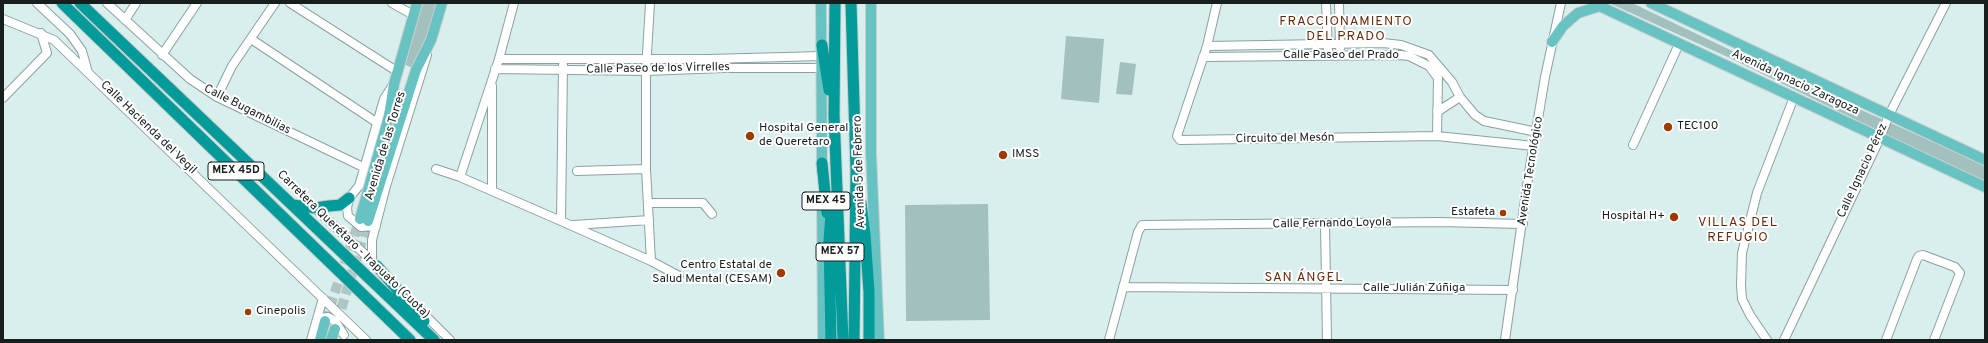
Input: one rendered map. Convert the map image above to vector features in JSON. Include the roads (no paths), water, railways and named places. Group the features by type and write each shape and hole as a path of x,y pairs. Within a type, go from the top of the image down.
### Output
{"highway":[{"name":"MEX 45D","path":"62,3 386,315 410,340"},
{"path":"828,3 828,33 834,115"},
{"name":"Avenida 5 de Febrero","path":"835,3 834,115 843,340"},
{"name":"Avenida 5 de Febrero","path":"851,3 856,171 854,340"},
{"name":"Carretera Querétaro - Irapuato (Cuota)","path":"83,5 434,340"},
{"name":"MEX 57","path":"822,50 834,115"},
{"name":"MEX 45","path":"822,163 829,240 831,340"},
{"name":"MEX 45","path":"829,240 836,164"},
{"name":"MEX 45","path":"856,171 865,235 869,292 869,340"},
{"path":"293,205 315,208 340,205 349,198"},
{"path":"374,263 440,340"},
{"path":"386,315 405,340"}],"main road":[{"name":"Avenida de las Torres","path":"368,222 394,84 417,3"},
{"name":"Avenida de las Torres","path":"368,222 416,70 431,40 442,3"},
{"path":"822,3 823,340"},
{"name":"Avenida 5 de Febrero","path":"871,3 871,153 879,340"},
{"name":"Avenida Ignacio Zaragoza","path":"1651,3 1985,160"},
{"path":"1552,42 1563,26 1578,14 1596,4"},
{"name":"Avenida Ignacio Zaragoza","path":"1596,4 1985,187"},
{"path":"320,340 321,320"},
{"path":"330,340 335,329"}],"street":[{"path":"37,3 70,34 82,51 87,70"},
{"name":"Calle Bugambilias","path":"107,3 162,55 190,79 217,97 363,167"},
{"path":"124,20 136,3"},
{"path":"162,55 197,3"},
{"path":"217,97 232,66 275,3"},
{"path":"290,3 398,72"},
{"path":"392,3 413,15"},
{"path":"460,177 499,59 514,3"},
{"path":"650,3 646,59 646,169 650,261"},
{"name":"Circuito del Mesón","path":"1217,3 1203,57 1176,136 1180,140 1437,136 1534,146"},
{"path":"1326,3 1329,56"},
{"path":"1339,3 1339,55"},
{"name":"Avenida Tecnológico","path":"1505,340 1534,146 1552,42 1561,3"},
{"name":"Calle Ignacio Pérez","path":"1784,340 1880,138 1889,115 1946,3"},
{"name":"Calle Hacienda del Vegil","path":"3,19 41,33 54,40 87,70 366,340"},
{"path":"4,95 47,53 41,33"},
{"path":"251,39 376,122"},
{"name":"Calle Paseo del Prado","path":"1206,46 1391,43 1411,48 1429,55 1452,82 1460,97 1474,115 1484,121 1537,132"},
{"path":"1633,145 1679,44"},
{"name":"Calle Paseo de los Virrelles","path":"499,59 646,59 822,50"},
{"name":"Calle Paseo del Prado","path":"1203,57 1400,55 1420,60 1429,66 1438,78 1437,136"},
{"path":"561,220 563,59"},
{"name":"Calle Paseo de los Virrelles","path":"495,70 563,69 646,71 724,68 822,68"},
{"path":"492,78 492,191"},
{"path":"368,222 361,227 348,216 347,208 349,198 358,188 376,122 384,99 394,84"},
{"path":"1437,112 1460,97"},
{"path":"1767,340 1750,315 1742,299 1742,254 1757,192 1794,98"},
{"path":"436,169 460,177 561,220 650,261 678,276"},
{"path":"577,171 646,169"},
{"path":"648,203 703,203 712,214"},
{"path":"315,208 374,263 450,340"},
{"path":"572,226 649,220"},
{"name":"Avenida de las Torres","path":"368,222 372,240 374,263"},
{"name":"Calle Fernando Loyola","path":"1123,287 1138,232 1142,225 1439,222 1523,224"},
{"path":"1325,224 1327,340"},
{"path":"1886,340 1917,259 1924,255 1955,266 1960,273 1934,340"},
{"path":"1109,340 1123,287"},
{"name":"Calle Julián Zúñiga","path":"1123,287 1513,290"},
{"path":"311,340 321,320 323,298"},
{"path":"321,320 328,317 335,321 343,337"},
{"path":"343,337 346,320"}],"tunnel":[{"path":"325,321 360,219"},
{"path":"337,323 368,221"}],"place":[{"name":"TEC100","path":"1668,127"},
{"name":"Hospital General de Queretaro","path":"750,136"},
{"name":"IMSS","path":"1003,155"},
{"name":"Estafeta","path":"1503,213"},
{"name":"Hospital H+","path":"1674,217"},
{"name":"Centro Estatal de Salud Mental (CESAM)","path":"781,273"},
{"name":"Cinepolis","path":"248,312"}],"district":[{"name":"FRACCIONAMIENTO DEL PRADO","path":"1346,30"},
{"name":"VILLAS DEL REFUGIO","path":"1738,230"},
{"name":"SAN ÁNGEL","path":"1304,278"}]}
